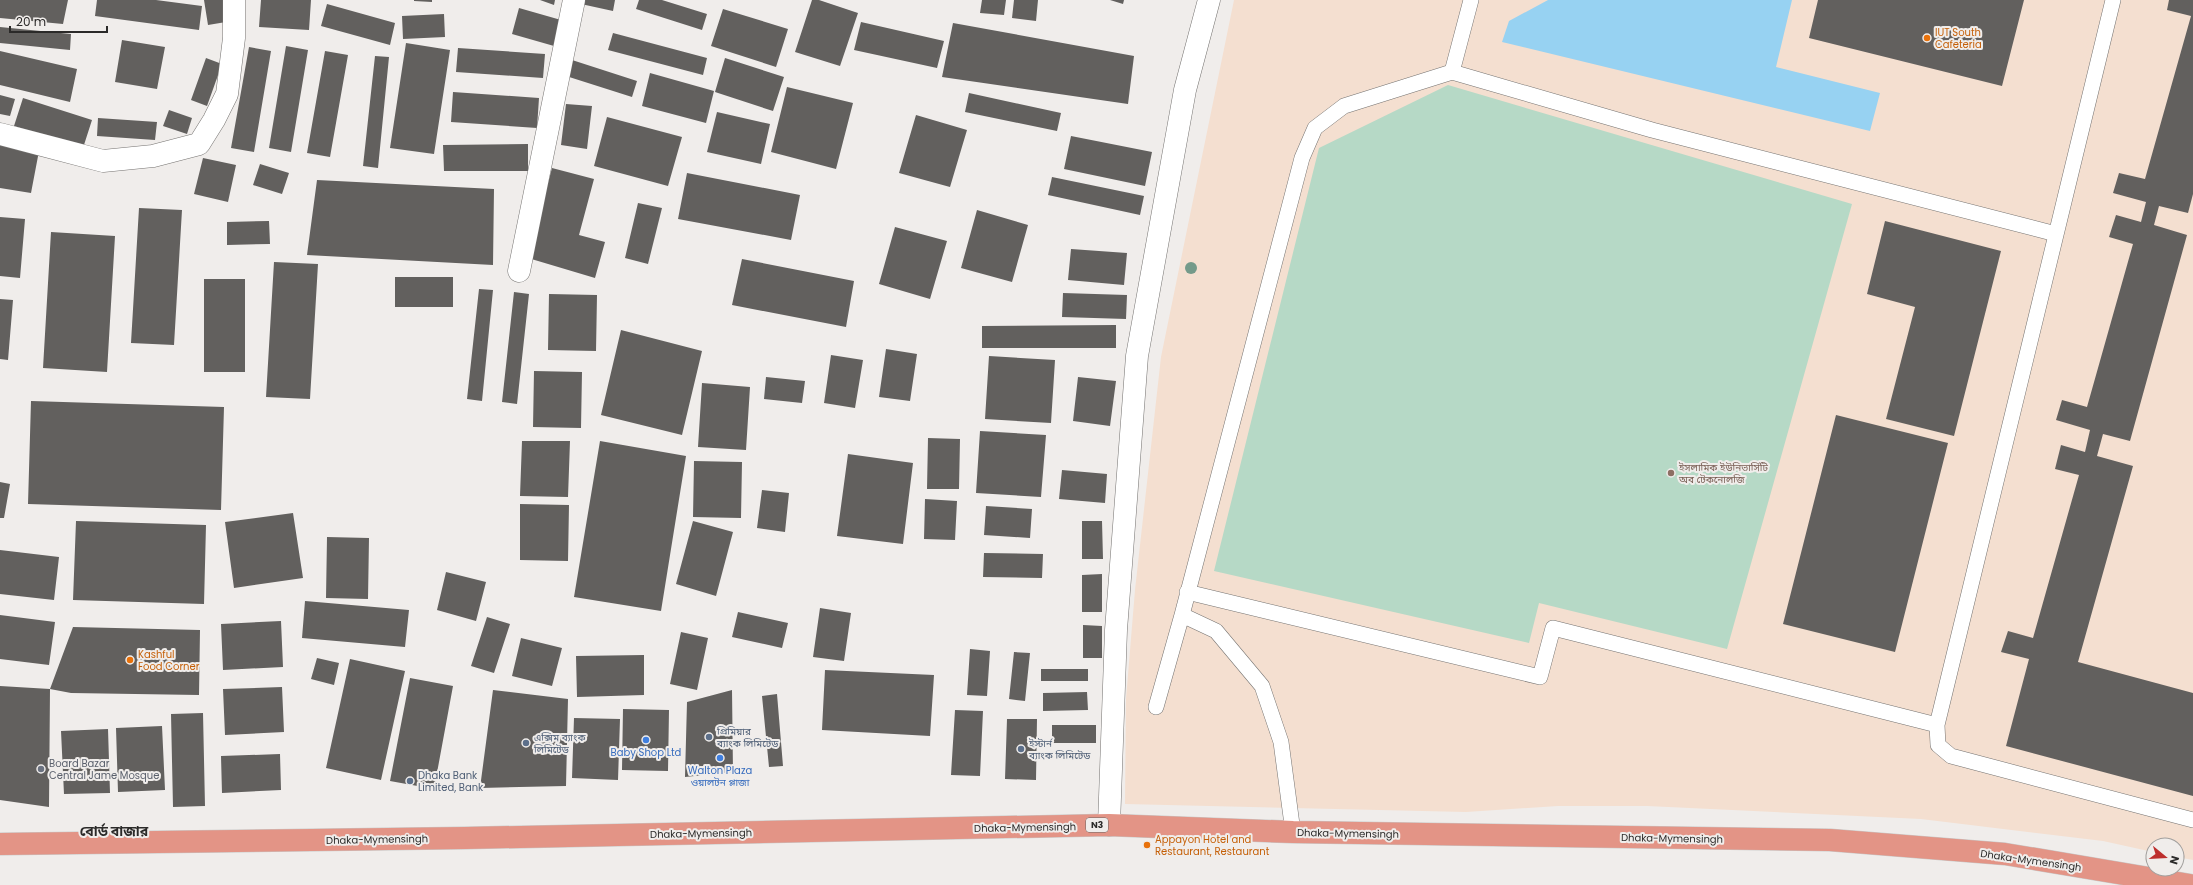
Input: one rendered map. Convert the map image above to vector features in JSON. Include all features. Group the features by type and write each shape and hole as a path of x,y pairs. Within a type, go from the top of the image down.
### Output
{"highway":[{"name":"Dhaka-Mymensingh","path":"0,844 465,838 1109,825 1293,832 1830,840 2005,854 2190,885"}],"street":[{"path":"0,134 103,161 153,156 199,144 214,120 227,94 234,38 234,0"},
{"path":"519,271 574,0"},
{"path":"1109,825 1116,630 1137,356 1185,90 1209,0"}],"lane":[{"path":"1452,72 1471,0"},
{"path":"2113,0 1937,725 1938,745 1951,756 2193,820"},
{"path":"1156,706 1182,615 1302,158 1315,128 1344,106 1452,72 1652,130 2056,234"},
{"path":"1187,592 1540,678 1553,628 1937,725"},
{"path":"1182,615 1216,631 1262,686 1281,742 1293,832"}],"shaded area":[{"name":"ইসলামিক ইউনিভার্সিটি অব টেকনোলজি","path":"1234,0 2193,0 2193,860 2185,858 2185,837 2145,837 2145,850 2103,841 1921,819 1647,806 1558,806 1466,812 1125,804 1126,699 1135,590 1161,357"}],"green space":[{"path":"1448,85 1852,204 1727,649 1539,603 1529,643 1214,571 1319,148"}],"water":[{"path":"1548,0 1792,0 1776,67 1880,93 1870,131 1502,42 1509,21"}],"building":[{"path":"0,0 68,0 63,24 0,18"},
{"path":"97,0 156,0 202,6 199,30 95,16"},
{"path":"204,0 229,0 232,21 208,25"},
{"path":"261,0 311,0 309,30 259,27"},
{"path":"432,0 432,2 414,1"},
{"path":"540,0 555,0 554,5"},
{"path":"581,0 615,0 613,11 581,4"},
{"path":"639,0 662,0 707,14 702,30 636,9"},
{"path":"812,0 819,0 858,13 840,66 795,52"},
{"path":"982,0 1006,0 1004,15 980,13"},
{"path":"1014,0 1038,0 1036,21 1012,18"},
{"path":"1110,0 1124,0 1123,4"},
{"path":"1818,0 2024,0 2002,86 1809,38"},
{"path":"2169,0 2193,0 2193,194 2188,213 2159,206 2154,225 2187,235 2130,441 2103,434 2097,456 2133,466 2078,662 2193,693 2193,796 2006,746 2029,659 2001,652 2008,631 2033,638 2079,475 2055,469 2061,445 2085,452 2090,430 2056,420 2062,400 2087,407 2133,244 2109,237 2116,215 2141,222 2146,202 2113,193 2119,173 2145,179 2191,16 2167,10"},
{"path":"327,4 395,23 390,45 321,26"},
{"path":"519,8 561,20 554,46 512,34"},
{"path":"723,9 788,29 776,67 711,46"},
{"path":"444,14 445,37 403,39 402,16"},
{"path":"861,22 944,41 937,68 854,50"},
{"path":"953,23 1134,56 1128,104 942,77"},
{"path":"0,27 71,34 70,50 0,43"},
{"path":"613,33 707,58 703,75 608,50"},
{"path":"122,40 165,47 157,89 115,82"},
{"path":"406,43 450,50 434,154 390,148"},
{"path":"286,46 308,50 291,152 269,148"},
{"path":"249,47 271,51 254,152 231,148"},
{"path":"458,48 545,54 543,78 456,72"},
{"path":"0,51 77,69 70,102 0,85"},
{"path":"325,51 348,55 330,157 307,153"},
{"path":"375,56 389,57 378,168 363,166"},
{"path":"206,58 222,64 207,106 191,100"},
{"path":"725,58 784,77 773,111 715,92"},
{"path":"572,60 637,81 632,97 566,76"},
{"path":"650,73 714,91 706,123 642,106"},
{"path":"787,87 853,103 836,169 771,152"},
{"path":"453,92 539,98 537,128 451,122"},
{"path":"969,93 1061,113 1057,131 965,112"},
{"path":"0,95 15,99 10,116 0,114"},
{"path":"23,98 92,120 83,148 14,126"},
{"path":"566,104 592,106 587,149 561,145"},
{"path":"169,110 192,118 187,134 163,126"},
{"path":"717,112 770,124 761,164 707,152"},
{"path":"916,115 967,130 950,187 899,173"},
{"path":"607,117 682,137 668,186 594,166"},
{"path":"98,118 157,122 155,140 97,136"},
{"path":"1071,136 1152,152 1145,186 1064,169"},
{"path":"0,144 39,151 31,193 0,188"},
{"path":"528,144 528,171 444,171 443,145"},
{"path":"203,158 236,165 228,202 194,194"},
{"path":"260,164 289,173 282,194 253,185"},
{"path":"552,168 594,179 579,235 605,242 595,278 528,258"},
{"path":"687,173 800,195 791,240 678,219"},
{"path":"1052,177 1144,196 1140,215 1048,195"},
{"path":"317,180 494,189 493,265 307,255"},
{"path":"638,203 662,208 648,264 625,258"},
{"path":"139,208 182,210 174,345 131,343"},
{"path":"977,210 1028,225 1012,282 961,268"},
{"path":"0,217 25,219 20,278 0,276"},
{"path":"269,221 270,244 227,245 227,222"},
{"path":"1885,221 2001,251 1954,436 1886,419 1915,307 1867,294"},
{"path":"895,227 947,241 930,299 879,284"},
{"path":"51,232 115,236 107,372 43,368"},
{"path":"1071,249 1127,253 1124,285 1068,280"},
{"path":"742,259 854,281 846,327 732,305"},
{"path":"274,262 318,264 310,399 266,397"},
{"path":"395,277 453,277 453,307 395,307"},
{"path":"204,279 245,279 245,372 204,372"},
{"path":"479,289 493,290 482,401 467,399"},
{"path":"514,292 529,294 517,404 502,402"},
{"path":"1063,293 1127,295 1126,319 1062,317"},
{"path":"549,294 597,295 596,351 548,350"},
{"path":"0,299 13,300 8,360 0,359"},
{"path":"1116,325 1116,348 982,348 982,326"},
{"path":"621,330 702,351 682,435 601,415"},
{"path":"886,349 917,354 910,401 879,397"},
{"path":"831,355 863,360 855,408 824,403"},
{"path":"989,356 1055,360 1051,423 985,419"},
{"path":"534,371 582,372 581,428 533,427"},
{"path":"766,377 805,381 802,403 764,399"},
{"path":"1078,377 1116,381 1110,426 1073,421"},
{"path":"702,383 750,387 746,450 698,447"},
{"path":"31,401 224,407 221,510 28,504"},
{"path":"1836,415 1948,443 1895,652 1783,624"},
{"path":"980,431 1046,435 1041,497 976,493"},
{"path":"928,438 960,439 959,489 927,489"},
{"path":"522,441 570,441 568,497 520,496"},
{"path":"600,441 686,456 661,611 574,597"},
{"path":"848,454 913,463 903,544 837,536"},
{"path":"694,461 742,462 741,518 693,517"},
{"path":"1062,470 1107,474 1105,503 1059,499"},
{"path":"0,482 10,484 4,518 0,518"},
{"path":"762,490 789,493 785,532 757,528"},
{"path":"925,499 957,501 955,540 924,539"},
{"path":"520,504 569,505 568,561 520,560"},
{"path":"986,506 1032,509 1030,538 984,535"},
{"path":"293,513 303,578 234,588 225,522"},
{"path":"76,521 206,525 204,604 73,600"},
{"path":"693,521 733,532 716,596 676,584"},
{"path":"1082,521 1102,521 1103,559 1082,559"},
{"path":"327,537 369,538 368,599 326,598"},
{"path":"0,550 59,557 54,600 0,594"},
{"path":"984,553 1043,554 1042,578 983,577"},
{"path":"446,572 486,582 476,621 437,610"},
{"path":"1102,574 1102,612 1082,612 1082,575"},
{"path":"305,601 409,610 405,647 302,638"},
{"path":"820,608 851,613 844,661 813,657"},
{"path":"738,612 788,623 782,648 732,637"},
{"path":"0,615 55,622 49,665 0,659"},
{"path":"487,617 510,624 494,673 471,666"},
{"path":"281,621 283,667 223,670 221,624"},
{"path":"1083,625 1102,626 1102,658 1083,658"},
{"name":"Kashful Food Corner","path":"73,627 200,630 199,695 71,693 50,689"},
{"path":"681,632 708,638 697,690 670,684"},
{"path":"521,638 562,648 552,686 512,676"},
{"path":"970,649 990,651 987,696 967,695"},
{"path":"1014,652 1030,653 1025,701 1009,699"},
{"path":"644,655 644,695 577,697 576,656"},
{"path":"317,658 339,663 334,685 311,679"},
{"path":"350,659 405,671 381,780 326,768"},
{"path":"1041,669 1088,669 1088,681 1041,681"},
{"path":"825,670 934,675 930,736 822,730"},
{"path":"410,678 453,686 434,789 390,781"},
{"path":"0,686 50,689 49,807 0,800"},
{"path":"282,687 284,732 225,735 223,689"},
{"name":"এক্সিম ব্যাংক লিমিটেড","path":"493,690 568,699 566,786 480,788"},
{"name":"প্রিমিয়ার ব্যাংক লিমিটেড","path":"732,690 733,772 685,777 687,702"},
{"path":"1087,692 1088,710 1043,711 1043,693"},
{"path":"777,694 783,766 769,767 762,696"},
{"name":"Baby Shop Ltd","path":"623,709 669,710 668,771 622,770"},
{"path":"955,710 983,711 980,776 951,775"},
{"path":"203,713 205,806 173,807 171,714"},
{"name":"Baby Shop Ltd","path":"574,718 620,719 618,780 572,778"},
{"name":"ইস্টার্ন ব্যাংক লিমিটেড","path":"1007,719 1037,719 1036,780 1005,779"},
{"path":"1052,725 1096,725 1096,743 1052,743"},
{"path":"162,726 165,790 118,792 116,728"},
{"path":"108,729 110,793 64,794 61,731"},
{"path":"280,754 281,790 222,793 221,756"}],"place":[{"name":"IUT South Cafeteria","path":"1927,38"},
{"name":"ইসলামিক ইউনিভার্সিটি অব টেকনোলজি","path":"1671,473"},
{"name":"Kashful Food Corner","path":"130,660"},
{"name":"প্রিমিয়ার ব্যাংক লিমিটেড","path":"709,737"},
{"name":"Baby Shop Ltd","path":"646,740"},
{"name":"এক্সিম ব্যাংক লিমিটেড","path":"526,743"},
{"name":"ইস্টার্ন ব্যাংক লিমিটেড","path":"1021,749"},
{"name":"Walton Plaza ওয়ালটন প্লাজা","path":"720,758"},
{"name":"Board Bazar Central Jame Mosque","path":"41,769"},
{"name":"Dhaka Bank Limited, Bank","path":"410,781"},
{"name":"Appayon Hotel and Restaurant, Restaurant","path":"1147,845"}],"district":[{"name":"বোর্ড বাজার","path":"114,831"}]}
